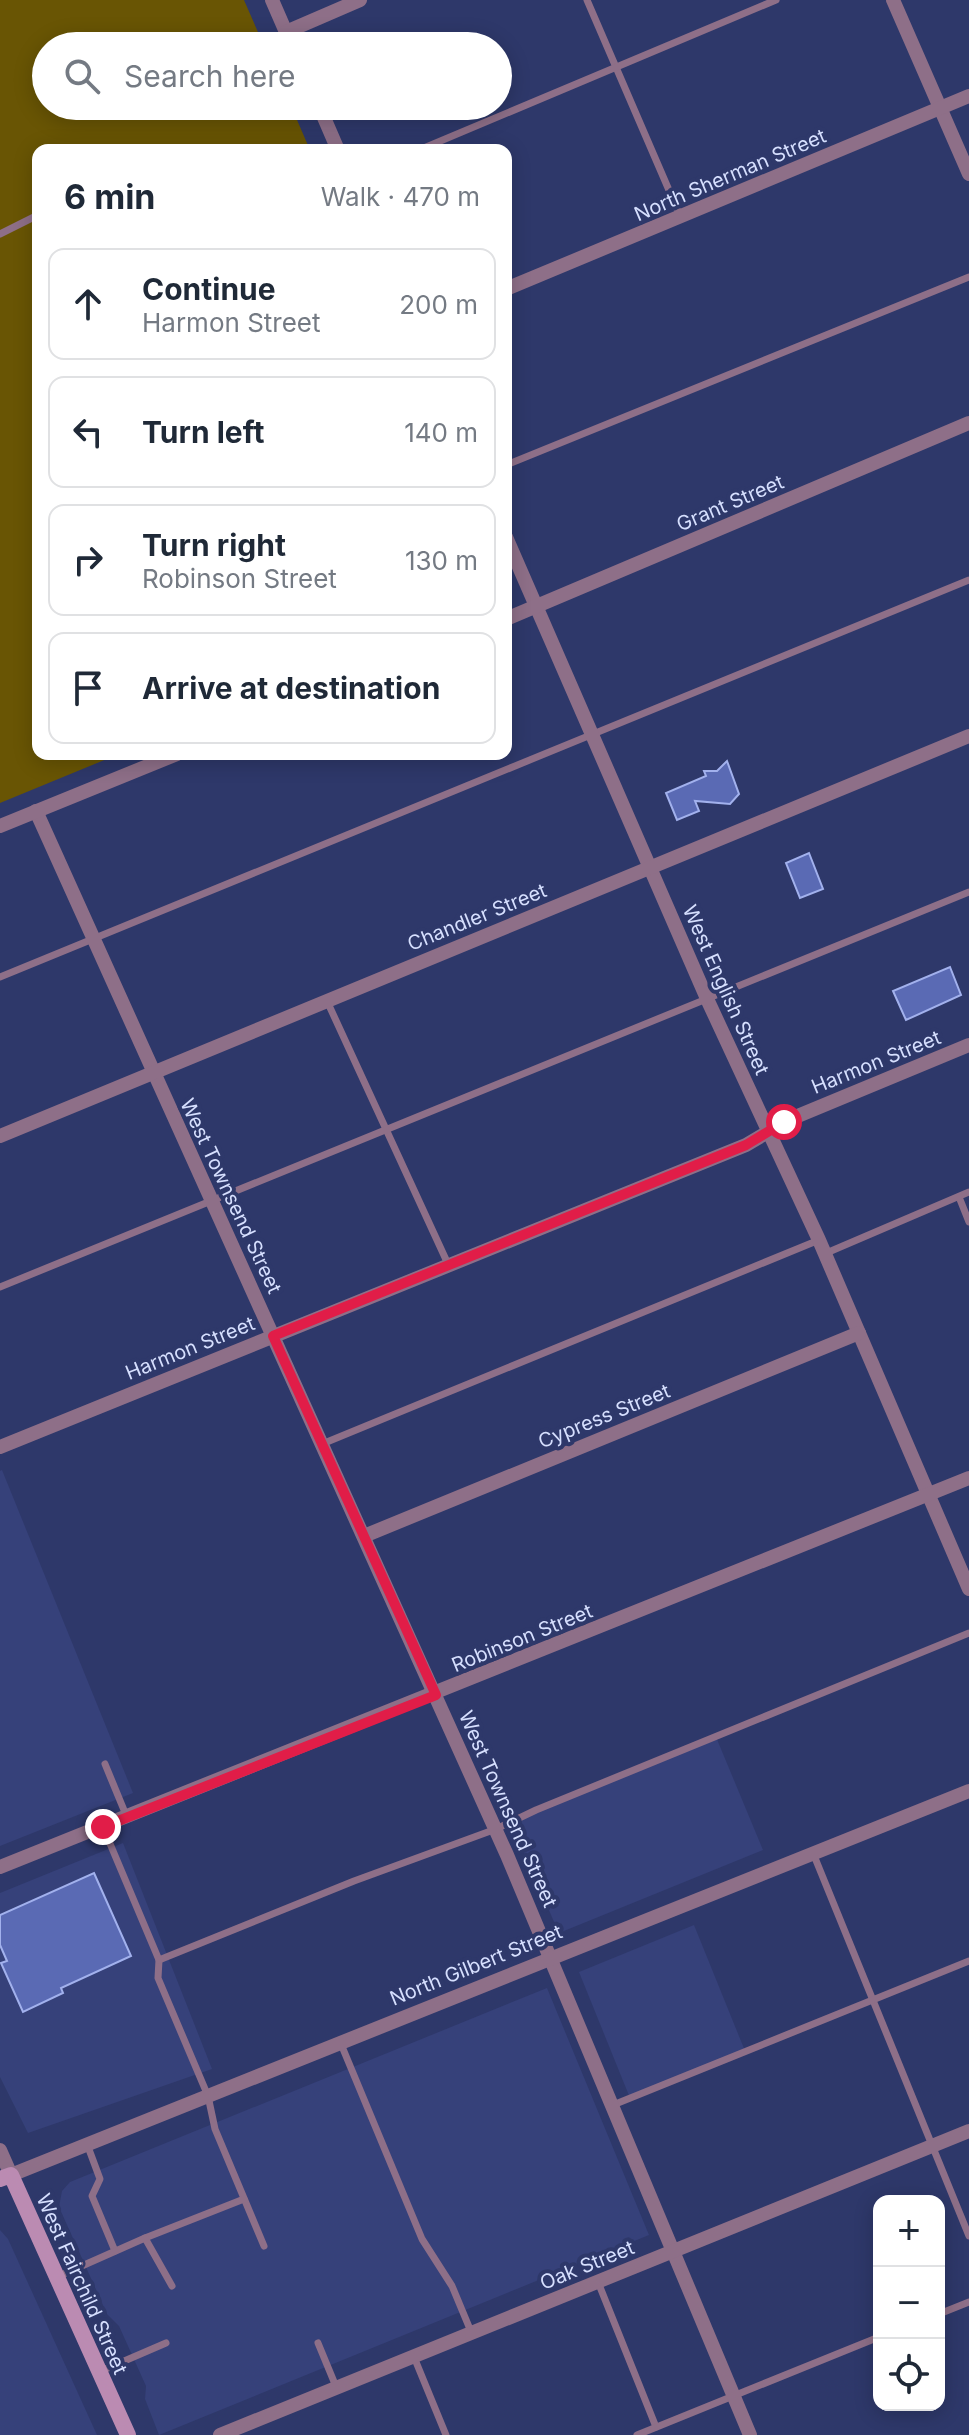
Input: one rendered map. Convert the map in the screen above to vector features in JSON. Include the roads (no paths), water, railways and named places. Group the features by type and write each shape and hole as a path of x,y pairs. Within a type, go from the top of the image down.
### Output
{"main road":[{"name":"West Fairchild Street","path":"6,2177 57,2277 128,2435"}],"street":[{"path":"272,0 286,32"},
{"path":"302,32 360,0"},
{"path":"893,0 969,174"},
{"name":"North Sherman Street","path":"512,287 969,96"},
{"path":"325,120 335,144"},
{"name":"Grant Street","path":"512,617 969,423"},
{"name":"West English Street","path":"512,551 708,1001 822,1247 969,1589"},
{"name":"Chandler Street","path":"0,1136 969,736"},
{"path":"0,826 162,760"},
{"name":"West Townsend Street","path":"36,811 496,1829 750,2435"},
{"name":"Harmon Street","path":"0,1447 746,1145 788,1120 969,1045"},
{"name":"Cypress Street","path":"364,1536 859,1333"},
{"name":"Robinson Street","path":"0,1867 436,1695 969,1478"},
{"name":"North Gilbert Street","path":"6,2177 969,1791"},
{"name":"Oak Street","path":"220,2435 969,2131"},
{"name":"West Fairchild Street","path":"0,2150 6,2177"}],"lane":[{"path":"587,0 681,218"},
{"path":"512,111 776,0"},
{"path":"433,144 490,120"},
{"path":"0,234 32,218"},
{"path":"512,463 969,277"},
{"path":"0,977 969,580"},
{"path":"0,1287 211,1199 708,1001 969,892"},
{"path":"326,999 448,1264"},
{"path":"322,1444 969,1192"},
{"path":"959,1197 969,1222"},
{"path":"159,1960 354,1881 496,1829 969,1633"},
{"path":"105,1764 127,1817"},
{"path":"103,1827 159,1960 158,1978 208,2096 215,2129 264,2246"},
{"path":"813,1853 969,2236"},
{"path":"613,2105 969,1961"},
{"path":"340,2042 422,2239 438,2269 452,2286 472,2334"},
{"path":"87,2144 100,2179 92,2196 115,2251"},
{"path":"57,2277 244,2199"},
{"path":"145,2238 172,2286"},
{"path":"598,2282 656,2427"},
{"path":"945,2312 969,2302"},
{"path":"637,2435 874,2339"},
{"path":"99,2372 166,2343"},
{"path":"318,2343 337,2389"},
{"path":"414,2357 446,2435"}]}
